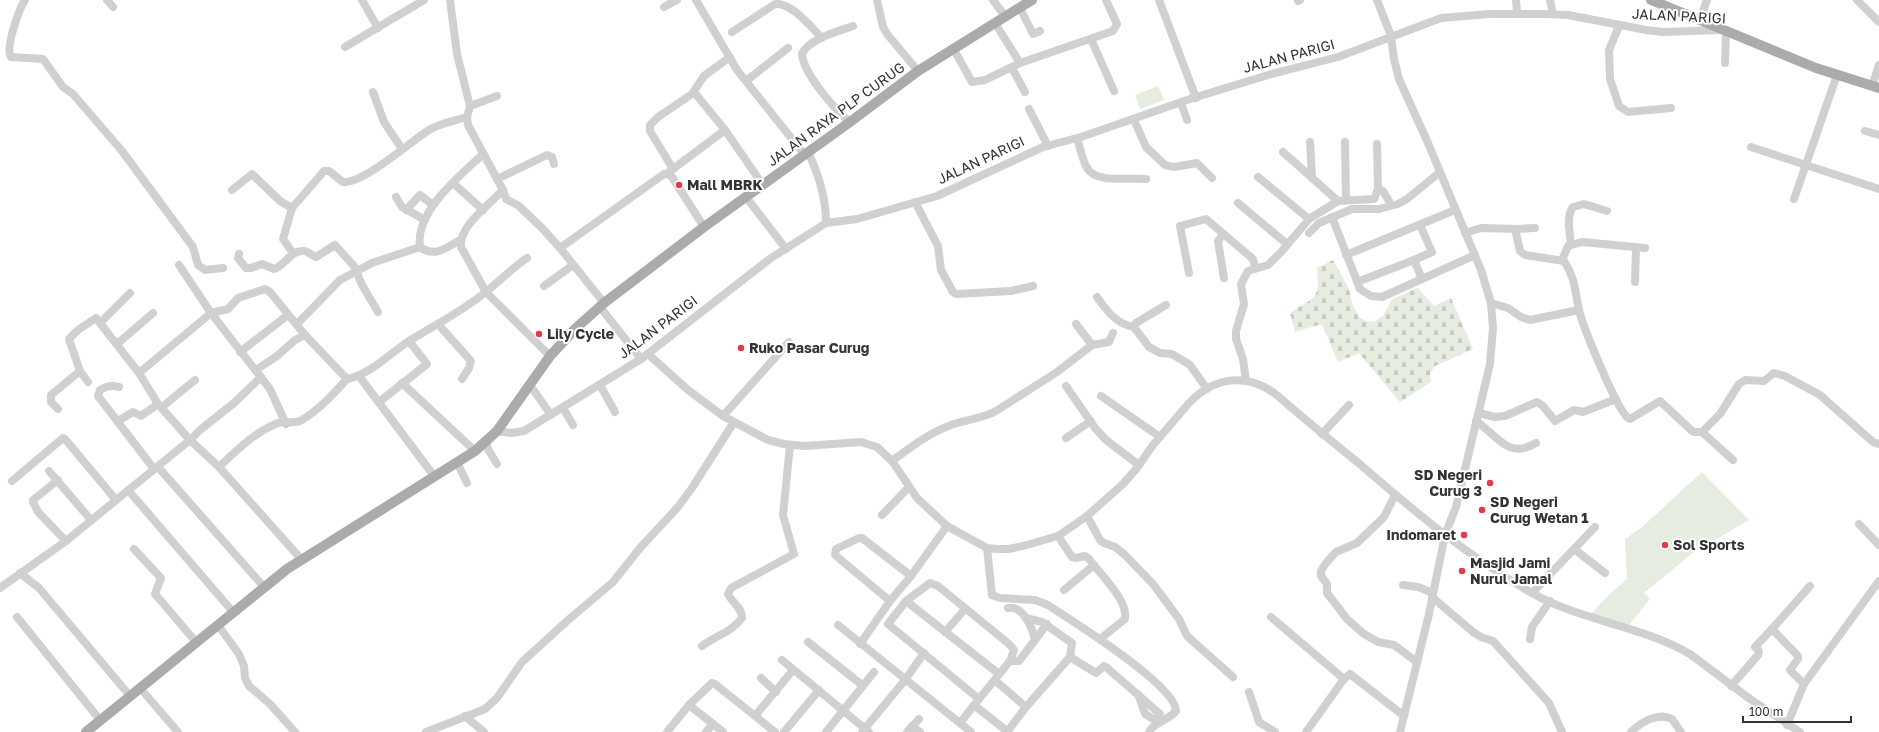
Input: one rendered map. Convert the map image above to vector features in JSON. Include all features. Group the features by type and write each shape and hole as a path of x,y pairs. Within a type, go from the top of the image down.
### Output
{"main road":[{"name":"JALAN RAYA PLP CURUG","path":"86,732 264,587 301,559 457,462 486,441 498,431 550,356 576,328 602,305 704,227 918,71 1032,0"},
{"path":"1651,0 1724,30"},
{"name":"JALAN PARIGI","path":"1724,30 1837,75 1876,87"}],"street":[{"path":"25,0 21,6 9,48 11,57 39,58 46,62 63,87 72,94 122,151 193,247 198,265 205,270 223,268"},
{"path":"107,0 114,7"},
{"path":"362,0 378,28"},
{"path":"345,47 382,27 424,0"},
{"path":"450,0 458,54 470,106 467,117 468,125 503,190 506,199 519,206 560,248 641,359"},
{"path":"664,7 677,0"},
{"path":"696,0 746,81 806,153 820,182 825,200 826,223"},
{"path":"877,0 883,27 887,34 918,71"},
{"path":"993,0 1005,16"},
{"path":"953,48 969,79 973,83 985,80 1020,63 1113,31 1116,27 1114,15 1106,0"},
{"path":"1159,0 1196,98"},
{"path":"1377,0 1391,36 1394,59 1399,79 1487,285 1491,303 1493,328 1490,364 1478,417 1456,507 1445,535 1433,595 1400,732"},
{"path":"1516,0 1517,13"},
{"path":"1550,0 1554,14"},
{"path":"1700,20 1707,0"},
{"path":"1861,1 1879,22"},
{"path":"732,32 775,4 782,4 791,8 822,38"},
{"path":"1020,8 1033,34 1040,31"},
{"name":"JALAN PARIGI","path":"498,431 511,433 524,431 641,359 754,271 826,223 857,219 951,190 1027,153 1048,146 1134,120 1268,75 1338,57 1441,18 1517,13 1554,14 1589,18 1619,26 1662,32 1724,30"},
{"path":"995,23 1020,63"},
{"path":"850,122 838,112 821,90 802,58 802,54 807,46 822,38 853,26"},
{"path":"1619,26 1609,50 1610,79 1619,106 1628,112 1671,108"},
{"path":"1724,30 1724,63"},
{"path":"1091,39 1114,91"},
{"path":"746,81 788,48"},
{"path":"704,227 672,177 650,131 650,125 658,116 694,92 710,70 730,57"},
{"path":"1876,87 1879,65"},
{"path":"1012,68 1026,92"},
{"path":"1794,199 1837,75"},
{"path":"373,92 384,122 402,150"},
{"path":"694,92 724,130 763,185"},
{"path":"470,106 497,96"},
{"path":"1181,103 1187,120"},
{"path":"1029,109 1048,146"},
{"path":"293,253 283,239 292,208 324,171 329,171 343,182 353,182 430,130 467,117"},
{"path":"1134,120 1146,146 1165,165 1174,167 1197,163 1212,178"},
{"path":"560,248 670,171 724,130"},
{"path":"1864,131 1879,136"},
{"path":"1077,138 1086,165 1092,173 1108,178 1146,179"},
{"path":"1310,142 1312,178"},
{"path":"1342,200 1345,142"},
{"path":"1246,381 1243,359 1236,339 1236,331 1244,304 1241,284 1248,271 1268,265 1309,219 1342,200 1369,201 1374,199 1378,189 1377,144"},
{"path":"1751,147 1879,189"},
{"path":"1283,152 1312,178 1342,200"},
{"path":"420,247 420,232 433,205 483,154"},
{"path":"497,179 546,156 552,157 554,164"},
{"path":"1309,233 1320,223 1352,209 1379,209 1398,204 1407,199 1440,172"},
{"path":"232,190 253,174 280,201 292,208"},
{"path":"1258,177 1309,219"},
{"path":"453,183 483,210"},
{"path":"1378,189 1383,191 1389,201"},
{"path":"503,190 469,224 460,240 460,247 486,292 550,356"},
{"path":"406,210 420,195 433,205"},
{"path":"396,197 406,210 425,220"},
{"path":"746,197 786,249"},
{"path":"915,202 938,246 941,270 953,292 956,294 1011,291 1033,286"},
{"path":"1238,203 1287,244"},
{"path":"1571,244 1570,211 1573,207 1584,204 1607,211"},
{"path":"1346,256 1455,210"},
{"path":"1332,217 1360,289 1364,294 1371,296 1382,297 1475,255"},
{"path":"1189,273 1180,226 1206,219 1253,259 1255,268"},
{"path":"1357,282 1432,252 1420,225"},
{"path":"1465,233 1481,228 1535,228"},
{"path":"1515,229 1520,251 1525,255 1562,260 1573,276 1579,310 1608,382 1626,417 1630,419 1660,401 1691,430 1694,432 1702,432 1733,460"},
{"path":"1223,234 1218,241 1224,278"},
{"path":"297,324 340,280 356,270 420,247 432,253 439,252 460,240"},
{"path":"1562,260 1568,246 1582,242 1645,248"},
{"path":"239,254 238,258 246,268 251,268 262,264 274,269 293,253 305,251 316,257 335,245 356,270 366,292 378,312"},
{"path":"1635,282 1636,248"},
{"path":"219,467 245,442 259,433 278,423 294,424 311,414 327,401 347,379 359,376 409,341 438,324 486,292 508,271 527,258"},
{"path":"1414,260 1422,279"},
{"path":"544,286 573,264"},
{"path":"179,265 211,313 270,389 286,424"},
{"path":"139,373 211,313 228,309 238,298 265,289 277,300 305,335 347,379"},
{"path":"101,322 130,293"},
{"path":"1096,296 1112,317 1122,324 1134,327 1149,347 1160,352 1172,354 1190,365 1207,389"},
{"path":"1491,303 1508,308 1521,318 1530,320 1579,310"},
{"path":"1134,327 1138,322 1166,305"},
{"path":"117,344 152,313"},
{"path":"240,352 288,315"},
{"path":"88,382 80,371 69,339 96,318 101,322 139,373 160,406 190,440 219,467 301,559"},
{"path":"438,324 471,361 469,368 462,379"},
{"path":"1076,324 1092,345"},
{"path":"892,461 930,434 952,425 990,415 1057,372 1092,345 1109,342 1113,333"},
{"path":"0,588 66,541 190,440 200,430 234,403 258,373 295,340 305,335"},
{"path":"379,402 427,364 409,341"},
{"path":"723,416 789,342"},
{"path":"648,354 688,390 723,416 768,440 790,445 804,446 861,442 877,447 892,461 909,487 922,503 947,526 986,548 1009,549 1058,536 1087,516 1123,484 1192,399 1207,389 1229,379 1261,385 1273,392 1395,495 1445,535 1532,593 1550,602 1609,624 1665,640 1690,654 1731,686 1787,725 1800,732"},
{"path":"58,409 51,402 51,395 80,371"},
{"path":"1702,432 1720,414 1739,384 1745,380 1764,381 1774,373 1785,376 1820,395 1873,442 1879,444"},
{"path":"359,376 434,476"},
{"path":"118,421 132,412 141,416 160,406 195,380"},
{"path":"402,383 475,450"},
{"path":"530,385 551,415"},
{"path":"600,385 615,412"},
{"path":"119,387 108,386 98,393 98,396 156,468 264,587"},
{"path":"1066,386 1106,440 1139,465"},
{"path":"1101,396 1160,437"},
{"path":"1478,417 1505,416 1518,411 1531,403 1537,402 1543,406 1555,421 1574,410 1583,412 1616,399"},
{"path":"1322,434 1349,405"},
{"path":"563,408 573,425"},
{"path":"1478,417 1513,449 1522,450 1536,443"},
{"path":"1066,438 1091,420"},
{"path":"426,732 492,704 502,693 522,662 566,621 613,582 640,548 678,507 692,488 734,422"},
{"path":"12,482 63,438 116,500"},
{"path":"486,441 488,449 497,464"},
{"path":"702,646 728,631 742,618 740,610 729,597 728,594 731,588 794,554 784,515 790,445"},
{"path":"457,462 467,483"},
{"path":"49,471 91,520"},
{"path":"58,480 33,500 33,502 38,512 66,541"},
{"path":"882,515 909,487"},
{"path":"128,490 233,612"},
{"path":"1395,495 1383,518 1357,543 1336,552 1326,563 1321,576 1327,584 1327,593 1356,628 1378,642 1394,645 1417,662"},
{"path":"1087,516 1100,540 1115,547 1124,554 1154,584 1179,618 1187,636 1233,677"},
{"path":"1859,524 1879,545"},
{"path":"860,644 890,600 911,576 947,526"},
{"path":"1532,593 1595,527"},
{"path":"1058,536 1072,556 1076,558 1086,556 1094,565 1117,596 1125,612 1124,619 1100,640"},
{"path":"890,600 835,555 836,549 862,538 911,576"},
{"path":"986,548 992,596 1000,598 1035,600 1048,605 1140,668 1173,700 1176,711 1171,717 1149,732"},
{"path":"134,549 161,578 155,594 196,642"},
{"path":"1574,549 1605,573"},
{"path":"1064,590 1094,565"},
{"path":"20,573 39,588 130,696"},
{"path":"1787,725 1804,684 1879,581"},
{"path":"960,723 976,702 1010,661 1014,650 1012,647 938,586 930,583 906,601 888,624 924,653 976,702 1007,732 1026,707 1070,657 1072,643 1046,624 1026,618"},
{"path":"1403,585 1418,587 1433,595 1473,632 1481,637 1493,641 1549,703 1562,732"},
{"path":"1731,686 1758,655 1759,651 1755,647 1810,586"},
{"path":"906,601 999,674"},
{"path":"1530,639 1532,627 1550,602"},
{"path":"1008,608 1017,608 1026,618 1035,640"},
{"path":"945,632 965,609"},
{"path":"17,617 100,720"},
{"path":"1271,618 1344,679"},
{"path":"1010,661 1019,661 1046,624"},
{"path":"218,625 239,654 244,666 245,678 250,686 270,704 295,732"},
{"path":"838,625 971,732"},
{"path":"1772,629 1798,656 1798,659 1790,670 1804,684"},
{"path":"808,642 862,685"},
{"path":"782,660 819,690 865,731 924,653"},
{"path":"1070,657 1096,673 1104,666 1106,667 1138,694"},
{"path":"755,716 793,670"},
{"path":"826,732 862,685 874,672"},
{"path":"1306,732 1344,679 1352,675 1404,716"},
{"path":"760,678 776,692"},
{"path":"667,732 689,705 712,683 775,732"},
{"path":"998,683 1026,707"},
{"path":"140,688 178,732"},
{"path":"784,732 819,690"},
{"path":"1249,692 1259,722 1275,732"},
{"path":"689,705 723,732"},
{"path":"465,716 484,732"},
{"path":"1631,732 1647,720 1661,716 1672,719 1681,732"},
{"path":"919,719 910,729 920,732"},
{"path":"706,732 713,724"}],"green space":[{"path":"1158,86 1164,100 1140,109 1135,95"},
{"path":"1333,260 1349,289 1352,303 1359,317 1366,321 1374,322 1383,316 1392,299 1418,288 1434,306 1451,298 1473,349 1435,366 1430,373 1431,382 1400,402 1359,353 1338,362 1322,324 1295,332 1290,313 1314,297 1317,293 1318,287 1317,268"},
{"name":"Sol Sports","path":"1702,472 1749,520 1694,552 1644,593 1650,599 1628,626 1591,614 1627,579 1625,539 1641,528"}],"place":[{"name":"Mall MBRK","path":"679,185"},
{"name":"Lily Cycle","path":"539,334"},
{"name":"Ruko Pasar Curug","path":"741,348"},
{"name":"SD Negeri Curug 3","path":"1490,483"},
{"name":"SD Negeri Curug Wetan 1","path":"1482,510"},
{"name":"Indomaret","path":"1464,535"},
{"name":"Sol Sports","path":"1665,545"},
{"name":"Masjid Jami Nurul Jamal","path":"1462,571"}]}
